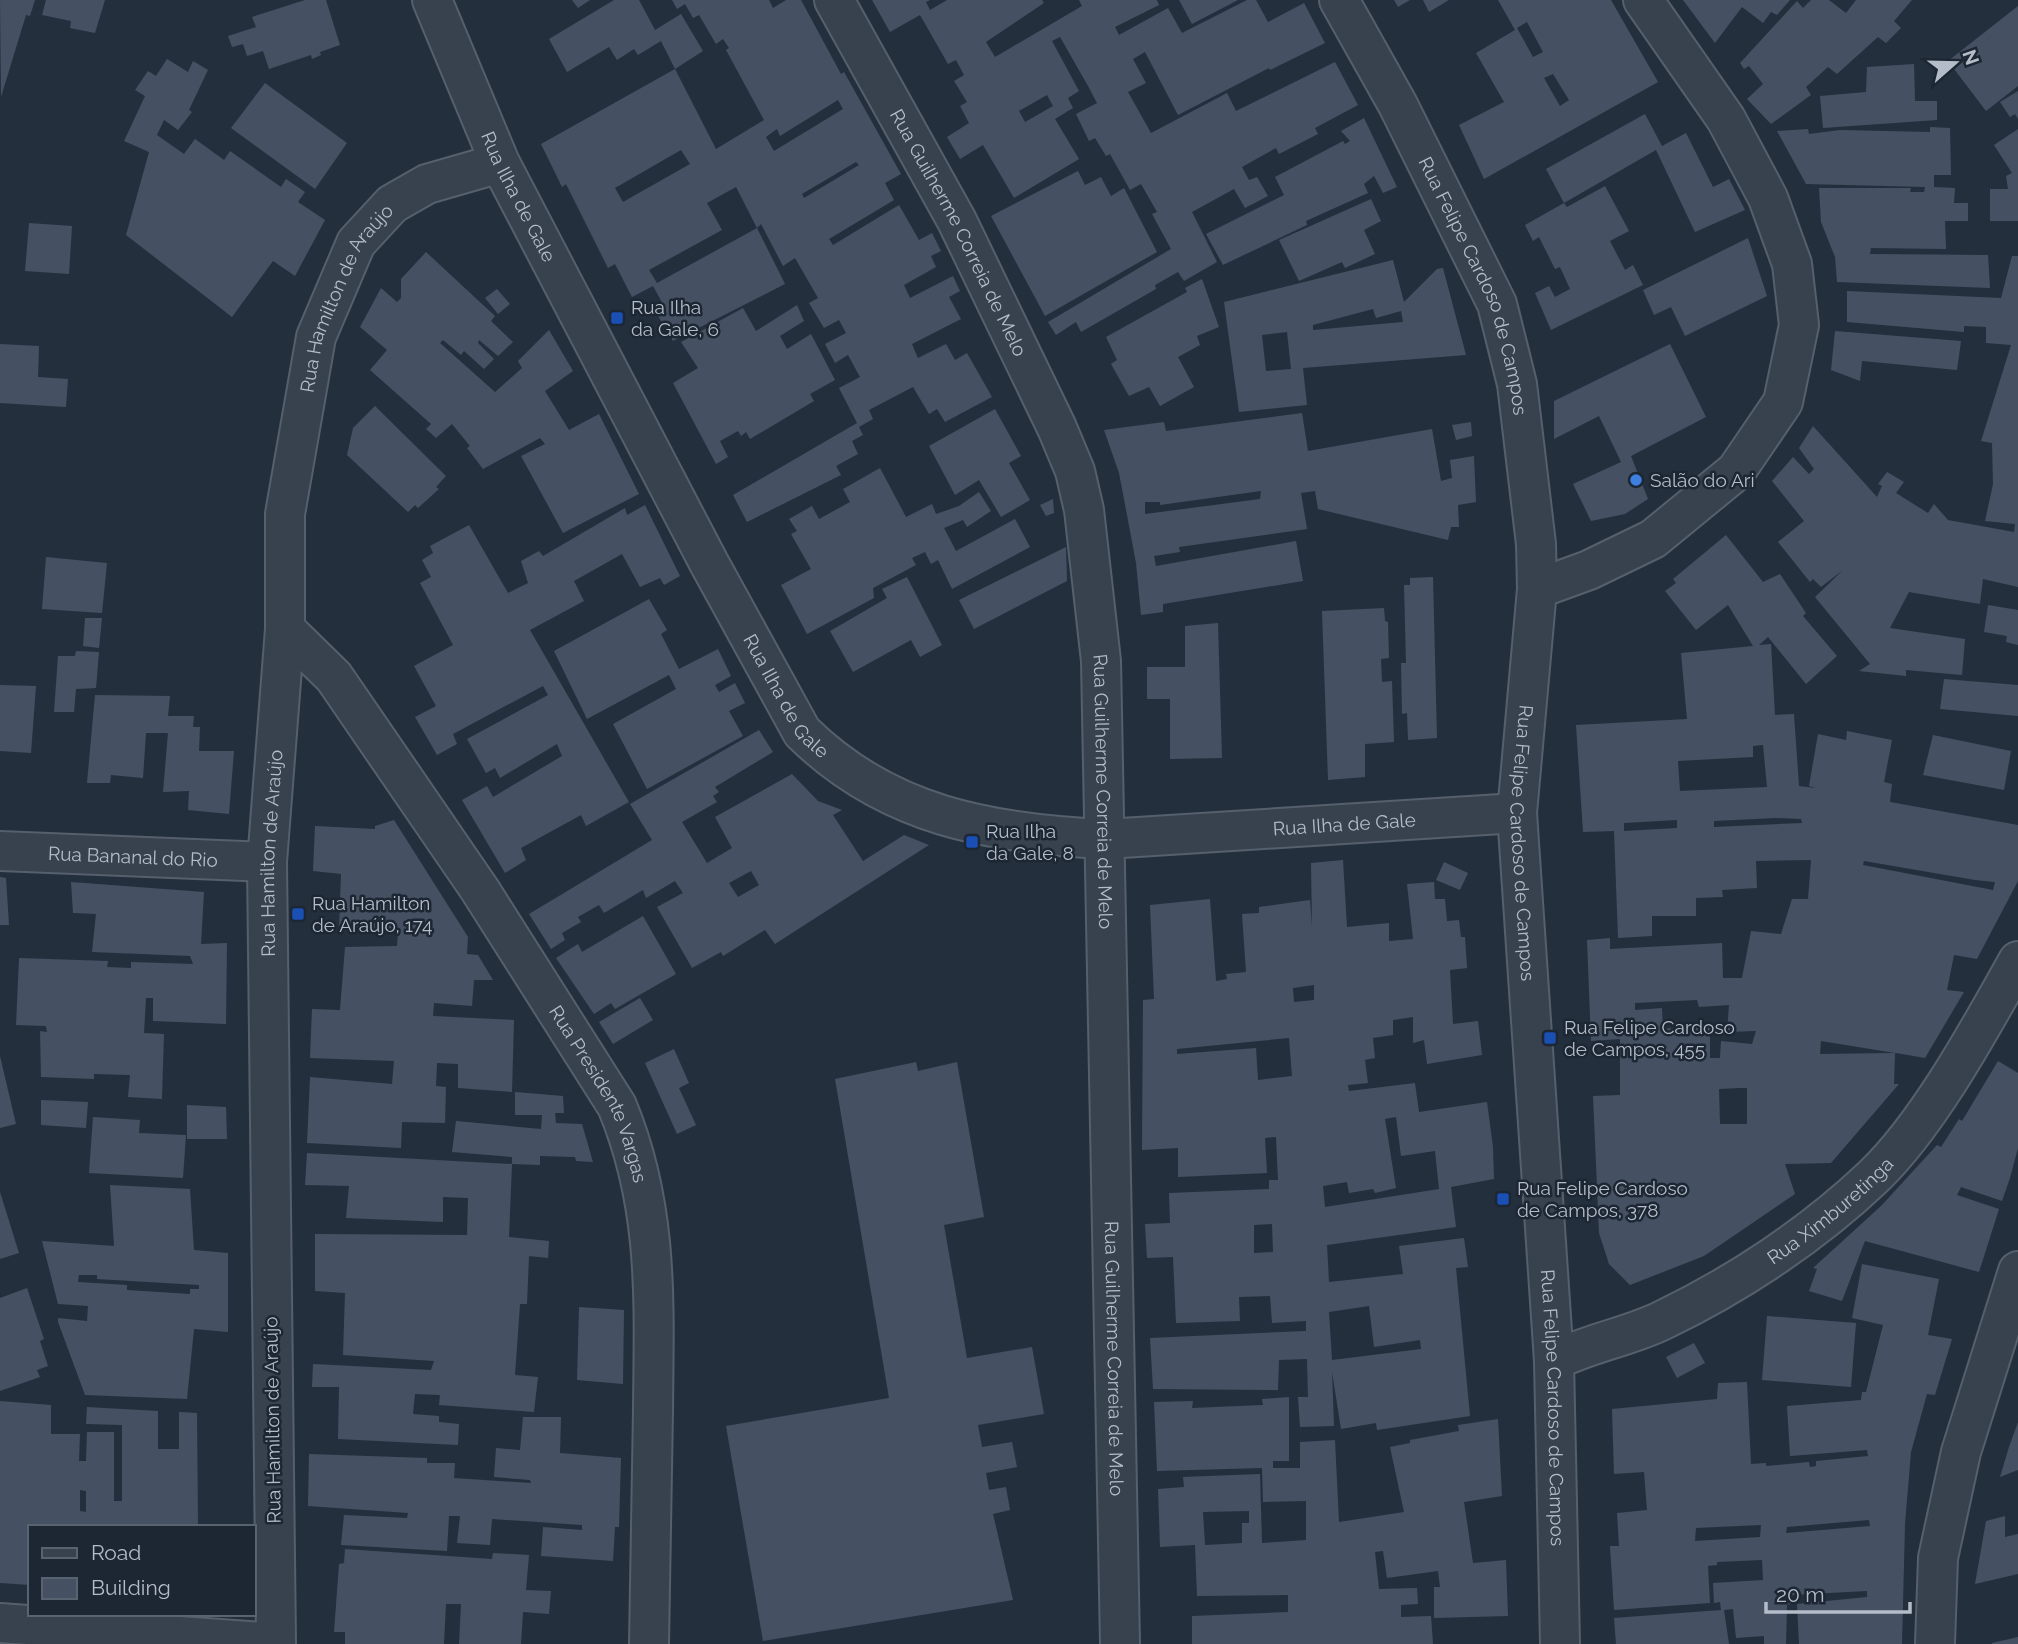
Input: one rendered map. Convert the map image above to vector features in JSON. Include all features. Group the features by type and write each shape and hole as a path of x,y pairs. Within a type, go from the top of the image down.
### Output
{"street":[{"name":"Rua Ilha de Gale","path":"432,0 500,163 709,563 802,732 827,757 854,777 901,801 986,828 1049,836 1106,839 1517,813"},
{"name":"Rua Guilherme Correia de Melo","path":"834,0 957,221 1057,428 1075,471 1084,510 1101,661 1120,1644"},
{"name":"Rua Felipe Cardoso de Campos","path":"1339,0 1398,105 1497,304 1517,384 1536,544 1537,589 1517,813 1554,1361 1560,1644"},
{"path":"1537,589 1589,570 1653,539 1736,471 1783,402 1800,325 1792,264 1768,198 1726,119 1643,0"},
{"name":"Rua Hamilton de Araújo","path":"276,1643 267,862 285,629 285,514 316,337 355,243 392,204 427,184 500,163"},
{"name":"Rua Presidente Vargas","path":"285,629 334,677 472,878 617,1106 631,1140 648,1211 655,1293 649,1644"},
{"name":"Rua Bananal do Rio","path":"0,851 267,862"},
{"name":"Rua Ximburetinga","path":"1554,1361 1661,1322 1720,1290 1807,1231 1874,1176 1923,1115 2018,961"},
{"path":"1935,1644 1938,1559 1961,1452 2018,1271"},
{"path":"0,1623 276,1643"}],"building":[{"path":"0,0 35,0 30,16 26,15 1,97"},
{"path":"46,0 105,0 95,33 70,28 71,21 42,15"},
{"path":"305,0 326,0 340,45 320,52 321,55 312,59 311,55 269,69 263,51 247,56 243,44 232,47 228,36 256,27 252,17"},
{"path":"572,0 590,0 578,8"},
{"path":"614,0 639,0 655,30 681,14 703,51 675,69 661,41 638,55 634,49 617,60 609,47 567,72 549,39"},
{"path":"672,0 769,0 773,8 786,0 801,0 841,74 844,72 901,174 885,183 894,200 829,239 833,245 899,205 919,240 932,233 941,251 931,256 936,267 904,285 910,298 953,276 960,291 949,297 961,319 912,344 918,358 946,344 955,360 967,353 992,397 945,422 937,409 929,414 913,387 869,410 873,419 859,427 863,435 852,441 858,454 836,466 841,475 747,522 733,495 857,423 839,388 860,377 848,355 835,363 825,344 846,333 839,320 824,328 809,303 818,298 795,258 783,266 761,224 757,228 785,284 673,341 655,311 664,306 653,286 632,297 615,264 608,268 566,184 562,187 541,144 675,69 716,149 764,120 726,50 729,48 723,39 716,44 699,15 693,18 685,4 677,9","holes":["838,100 843,109 774,151 766,137 777,129 780,136","681,150 690,164 623,202 615,188","856,162 859,165 804,198 802,194","736,187 757,228 657,283 649,270 722,230 707,203"]},
{"path":"872,0 930,0 926,2 930,10 947,0 1042,0 1044,3 986,42 995,57 1082,6 1079,0 1157,0 1159,5 1115,27 1119,35 1168,8 1182,33 1247,0 1256,0 1268,22 1304,3 1325,43 1270,70 1269,68 1178,115 1145,52 1133,59 1146,83 1128,92 1151,133 1227,93 1236,111 1335,62 1358,105 1315,128 1318,134 1279,154 1276,148 1242,167 1249,180 1257,177 1268,196 1245,208 1234,189 1192,212 1217,262 1184,281 1178,272 1155,285 1156,289 1081,332 1076,322 1056,335 1048,322 1171,249 1152,214 1157,212 1141,184 1130,190 1110,154 1106,156 1095,138 1089,141 1076,114 1097,103 1088,86 1060,37 1052,41 1079,91 1068,98 1073,108 1055,119 1079,159 1014,198 983,145 960,159 947,137 969,123 960,106 967,102 954,81 964,75 956,60 948,64 920,15 890,32","holes":["1047,95 1053,106 1025,122 1019,111"]},
{"path":"1179,0 1238,0 1192,24"},
{"path":"1394,0 1410,0 1398,7"},
{"path":"1423,0 1449,0 1429,12"},
{"path":"1498,0 1611,0 1658,82 1484,179 1459,125 1504,102 1476,53 1515,30","holes":["1527,22 1543,52 1533,57 1517,28","1553,74 1569,100 1560,106 1544,78"]},
{"path":"1683,0 1790,0 1777,15 1771,12 1763,23 1742,7 1715,43"},
{"path":"1811,0 1829,0 1846,13 1856,0 1912,0 1894,21 1901,28 1886,43 1878,37 1837,74 1828,67 1806,87 1811,95 1771,124 1747,99 1763,84 1749,66 1744,69 1740,63 1797,1 1803,8"},
{"path":"2018,6 2018,86 1986,111 1948,61"},
{"path":"167,59 188,72 193,61 208,70 189,110 192,112 178,130 164,120 157,135 184,154 195,139 224,160 230,151 281,187 286,179 305,192 298,202 325,220 295,276 273,261 232,317 126,235 149,152 124,141 145,96 135,90 148,71 156,76"},
{"path":"1914,64 1915,101 1937,101 1937,120 1823,128 1820,96 1866,92 1867,67"},
{"path":"265,83 347,143 315,189 231,128"},
{"path":"2018,91 2018,119 2015,114 2010,117 2000,102"},
{"path":"1645,114 1662,146 1686,133 1713,187 1729,179 1745,210 1695,232 1656,150 1564,203 1546,169"},
{"path":"1364,118 1397,187 1383,193 1374,176 1364,184 1368,193 1306,221 1307,225 1223,265 1206,234 1284,195 1275,177 1343,141 1345,144 1350,141 1341,131"},
{"path":"1930,127 1950,128 1951,175 1934,175 1934,187 1955,188 1954,203 1968,203 1968,221 1945,221 1946,249 1871,248 1870,254 1988,255 1990,288 1837,282 1835,257 1821,222 1819,188 1911,188 1910,192 1924,192 1925,187 1806,184 1777,131 1808,129 1809,134 1840,130 1930,132"},
{"path":"2018,129 2018,221 1990,221 1990,189 2008,189 2006,176 2012,173 1994,145"},
{"path":"1078,171 1085,185 1101,177 1111,196 1124,188 1157,252 1045,316 991,216"},
{"path":"1605,186 1629,231 1610,241 1625,270 1633,265 1643,285 1551,330 1535,293 1549,286 1555,297 1570,289 1560,267 1555,269 1539,237 1533,241 1525,225 1564,203 1567,207"},
{"path":"1371,199 1381,221 1364,230 1375,254 1345,268 1342,262 1299,281 1279,240"},
{"path":"29,223 72,226 69,274 25,271"},
{"path":"1748,238 1767,296 1685,336 1671,307 1654,315 1643,290"},
{"path":"426,252 495,316 491,321 513,342 498,356 479,340 478,343 494,359 484,369 464,351 461,355 443,340 440,343 495,392 522,368 518,361 549,330 573,371 545,391 569,430 599,414 639,494 563,533 521,456 545,444 540,438 483,469 467,448 470,446 452,424 436,438 426,429 431,424 370,370 387,350 360,327 381,288 397,302 401,298 401,279"},
{"path":"2012,256 2018,256 2018,587 1983,579 1980,604 1909,592 1890,628 1965,639 1962,675 1906,670 1906,676 1859,671 1870,664 1815,597 1843,570 1821,587 1813,579 1810,582 1778,542 1804,521 1772,481 1793,457 1809,474 1814,469 1799,448 1813,426 1877,497 1882,486 1878,484 1887,472 1904,482 1896,493 1928,513 1934,504 1948,520 2014,532 2015,524 1985,521 1993,484 1992,443 1981,441 2011,345 1986,343 1986,327 1964,326 1964,332 1847,322 1847,291 2001,298"},
{"path":"1393,260 1404,302 1437,269 1443,268 1466,355 1303,368 1307,405 1239,412 1224,302","holes":["1373,309 1376,318 1401,311 1403,322 1313,330 1313,325","1287,332 1291,369 1266,371 1262,335"]},
{"path":"1202,279 1219,327 1197,336 1200,345 1178,357 1194,387 1160,406 1149,387 1129,396 1111,364 1117,360 1106,337 1187,292 1185,288"},
{"path":"497,289 510,304 498,314 485,298"},
{"path":"797,305 804,321 780,336 787,349 811,334 835,380 810,394 814,401 750,439 746,432 741,436 738,431 720,441 728,457 716,464 673,383 698,368 681,342 743,308 756,331"},
{"path":"1835,331 1961,341 1957,370 1862,361 1860,381 1831,370"},
{"path":"0,344 39,346 38,377 68,379 66,407 0,403"},
{"path":"1670,344 1706,417 1631,456 1648,499 1625,514 1591,521 1573,484 1621,462 1599,416 1554,439 1554,401"},
{"path":"375,406 446,476 436,487 439,489 418,508 415,505 408,512 347,455 353,428"},
{"path":"995,409 1021,456 1009,463 1030,500 1001,517 979,480 955,495 929,446"},
{"path":"1302,413 1308,451 1432,429 1441,481 1452,478 1450,460 1474,456 1476,502 1458,505 1459,527 1451,527 1448,540 1318,509 1315,491 1301,493 1307,529 1179,547 1180,552 1154,556 1156,566 1296,541 1303,581 1163,604 1163,612 1141,615 1136,563 1119,473 1104,430 1164,422 1166,431","holes":["1261,491 1260,499 1145,514 1145,502 1160,502 1160,505"]},
{"path":"1471,422 1472,436 1456,440 1452,425"},
{"path":"880,468 906,517 932,504 936,514 959,506 979,492 991,511 967,527 963,520 944,528 956,551 1015,519 1030,547 952,589 938,560 931,564 925,552 912,558 916,565 873,588 874,598 807,634 781,585 811,569 791,534 797,531 789,519 812,506 819,519 850,502 843,489"},
{"path":"1053,499 1054,513 1046,516 1040,505"},
{"path":"645,505 680,576 664,585 660,578 640,587 622,554 574,581 584,601 530,630 629,802 586,826 581,815 521,848 526,860 505,873 462,800 487,786 493,797 562,756 557,744 500,778 495,768 486,773 467,739 548,695 543,686 453,734 457,744 437,755 415,717 436,706 414,666 453,645 420,583 431,577 422,560 433,553 430,546 469,525 508,593 528,583 521,561 539,551 543,556 625,508 627,515"},
{"path":"1726,535 1763,582 1780,574 1806,613 1803,616 1837,656 1806,684 1768,637 1759,645 1771,644 1775,715 1794,714 1799,786 1816,788 1809,786 1818,734 1846,740 1847,731 1892,740 1884,782 1892,784 1890,802 2018,825 2018,881 1977,959 1954,955 1947,990 1964,992 1925,1058 1895,1053 1894,1084 1899,1084 1831,1163 1785,1164 1795,1194 1704,1256 1630,1285 1609,1264 1599,1233 1593,1096 1620,1095 1620,1039 1591,1041 1587,940 1610,938 1610,949 1722,943 1723,978 1742,978 1751,931 1781,934 1792,899 1808,899 1811,860 1756,861 1757,888 1722,890 1723,897 1696,898 1696,916 1652,916 1652,936 1618,938 1614,831 1583,832 1576,725 1687,719 1681,653 1753,646 1728,605 1696,630 1665,591 1676,583 1673,579","holes":["1763,745 1767,787 1680,791 1678,761 1753,757 1753,746","1775,818 1801,819 1802,823 1714,827 1714,821","1677,820 1677,828 1624,831 1624,823","1864,861 1995,882 1993,890 1863,865","1697,1000 1699,1007 1729,1005 1727,1032 1756,1031 1752,1044 1721,1041 1720,1058 1710,1058 1710,1024 1663,1029 1662,1008 1635,1010 1635,1003","1821,1041 1895,1053 1820,1054","1747,1088 1747,1124 1720,1124 1719,1089"]},
{"path":"1066,547 1067,581 974,629 959,600"},
{"path":"46,557 107,563 102,613 42,609"},
{"path":"907,577 942,645 920,657 911,640 853,672 830,631 887,598 882,589"},
{"path":"1433,577 1437,738 1408,740 1407,713 1402,714 1401,663 1406,663 1404,585 1410,585 1410,578"},
{"path":"649,599 667,630 661,634 679,669 718,649 731,676 715,685 719,692 735,683 745,703 729,711 743,736 647,789 613,724 676,689 669,675 587,719 554,651"},
{"path":"1988,605 2018,610 2018,645 2006,642 2007,636 1984,632"},
{"path":"1384,608 1385,621 1388,622 1389,658 1381,659 1382,682 1392,681 1394,742 1365,744 1365,777 1328,780 1322,611"},
{"path":"85,618 102,618 99,648 83,646"},
{"path":"1218,623 1222,758 1170,759 1170,699 1147,699 1147,667 1185,667 1185,626"},
{"path":"76,651 99,652 96,688 76,689 74,712 54,712 58,656 75,656"},
{"path":"1944,679 2018,685 2018,716 1940,709"},
{"path":"0,685 36,686 31,753 0,751"},
{"path":"95,695 170,696 168,716 194,716 193,727 200,727 199,751 234,751 229,814 188,810 189,791 163,792 168,733 146,733 143,778 111,775 110,783 87,783"},
{"path":"759,730 773,752 715,787 719,792 713,796 717,802 682,822 707,863 732,848 715,817 792,774 818,801 842,810 833,815 863,861 904,835 929,845 775,944 765,930 723,956 721,952 692,968 657,907 683,893 675,881 646,898 643,890 604,913 599,905 578,917 581,922 562,933 565,940 551,949 529,914 652,840 630,804","holes":["751,871 759,885 738,897 729,883"]},
{"path":"1933,735 2011,751 2004,790 1923,775"},
{"path":"394,820 468,937 467,954 478,955 493,980 474,980 472,1006 434,1003 433,1016 514,1020 512,1092 458,1088 458,1064 437,1063 436,1086 446,1087 445,1123 402,1122 401,1148 307,1143 310,1077 392,1084 394,1061 310,1058 312,1009 340,1010 345,947 397,946 398,933 339,930 341,874 313,871 315,826 375,829 375,826"},
{"path":"1343,860 1347,927 1389,923 1389,941 1413,939 1407,884 1434,882 1435,899 1445,899 1447,921 1459,920 1461,937 1465,937 1467,968 1450,970 1453,1024 1478,1021 1482,1055 1427,1064 1424,1040 1413,1043 1413,1017 1393,1020 1393,1035 1373,1038 1375,1058 1365,1060 1368,1083 1348,1085 1349,1091 1415,1083 1419,1112 1487,1102 1494,1179 1451,1187 1456,1227 1327,1245 1329,1282 1403,1274 1399,1246 1464,1238 1468,1267 1456,1268 1470,1416 1377,1430 1376,1423 1341,1429 1332,1372 1334,1426 1300,1427 1298,1397 1308,1397 1307,1359 1279,1360 1278,1390 1153,1389 1150,1338 1306,1331 1306,1321 1272,1323 1270,1296 1239,1297 1240,1321 1176,1323 1173,1257 1147,1258 1145,1224 1170,1223 1169,1193 1269,1189 1269,1180 1278,1180 1276,1137 1265,1138 1267,1173 1178,1177 1178,1148 1142,1150 1143,1000 1154,999 1150,905 1210,899 1216,981 1227,979 1226,974 1246,972 1242,914 1259,913 1259,907 1310,900 1312,927 1311,863","holes":["1314,985 1314,1000 1294,1002 1293,988","1289,1038 1292,1076 1258,1080 1256,1048 1177,1054 1177,1049","1396,1117 1401,1156 1435,1151 1439,1189 1325,1207 1323,1186 1347,1182 1349,1193 1373,1189 1375,1193 1396,1188 1385,1119","1272,1224 1273,1252 1254,1253 1254,1225","1369,1306 1374,1347 1420,1340 1421,1349 1332,1360 1329,1312"]},
{"path":"1444,862 1468,873 1460,890 1436,880"},
{"path":"0,877 6,878 9,925 0,925"},
{"path":"71,882 204,892 201,944 227,943 226,1024 153,1021 153,998 146,998 144,1033 164,1034 162,1099 128,1097 130,1075 94,1074 94,1079 41,1077 40,1031 47,1032 46,1026 16,1025 19,958 108,961 107,967 131,968 131,962 193,964 190,956 92,952 96,914 73,913"},
{"path":"643,916 676,974 615,1009 611,1003 594,1014 556,958 578,944 582,952"},
{"path":"640,998 653,1020 613,1044 599,1022"},
{"path":"674,1049 689,1083 679,1088 696,1125 677,1134 645,1063"},
{"path":"0,1056 16,1124 0,1128"},
{"path":"1998,1061 2018,1073 2018,1148 2010,1178 2002,1201 1961,1187 1957,1195 1999,1209 1979,1272 1865,1241 1842,1301 1809,1291 1817,1269 1813,1268 1881,1206 1937,1145 1941,1147 1959,1119 1962,1121"},
{"path":"916,1062 918,1071 957,1062 984,1217 944,1225 967,1358 1032,1347 1044,1414 978,1425 982,1447 1012,1442 1017,1467 986,1473 989,1490 1006,1487 1010,1510 993,1514 1013,1600 763,1641 726,1426 889,1398 835,1079"},
{"path":"515,1092 563,1096 564,1113 555,1113 556,1123 582,1124 593,1162 576,1161 575,1157 540,1156 540,1165 512,1164 512,1157 452,1152 456,1121 541,1129 542,1115 515,1115"},
{"path":"41,1100 88,1102 86,1128 41,1125"},
{"path":"187,1105 226,1107 227,1139 187,1139"},
{"path":"93,1117 140,1120 139,1133 186,1135 183,1178 89,1173"},
{"path":"307,1153 512,1164 509,1237 549,1241 548,1258 529,1256 527,1304 520,1304 515,1375 538,1377 534,1412 439,1405 440,1395 415,1394 413,1414 439,1416 439,1422 459,1424 458,1445 338,1439 339,1387 312,1387 313,1364 431,1370 434,1361 343,1355 345,1293 315,1291 315,1234 467,1235 468,1198 443,1197 443,1222 346,1218 349,1186 305,1185"},
{"path":"110,1185 190,1189 194,1250 228,1253 228,1332 194,1329 187,1399 85,1395 58,1318 87,1321 88,1306 58,1304 42,1241 114,1246","holes":["79,1275 97,1275 97,1279 199,1285 199,1289 190,1289 190,1294 127,1290 127,1285 78,1282"]},
{"path":"0,1192 19,1253 0,1259"},
{"path":"1862,1264 1939,1279 1928,1335 1952,1339 1935,1395 1927,1394 1911,1452 1905,1524 1902,1644 1799,1644 1797,1604 1867,1597 1867,1591 1791,1595 1791,1604 1787,1605 1786,1644 1764,1644 1764,1636 1736,1638 1733,1609 1724,1610 1729,1644 1616,1644 1614,1618 1721,1610 1720,1602 1714,1603 1713,1583 1763,1580 1762,1560 1717,1562 1717,1565 1708,1566 1710,1603 1614,1610 1610,1546 1619,1546 1617,1513 1647,1510 1644,1472 1614,1474 1612,1409 1717,1399 1718,1383 1747,1382 1751,1464 1766,1463 1766,1466 1809,1462 1810,1467 1816,1466 1816,1461 1868,1456 1867,1450 1790,1456 1787,1406 1861,1400 1862,1392 1866,1392 1883,1325 1852,1318","holes":["1869,1520 1870,1526 1786,1533 1787,1527","1761,1525 1760,1537 1695,1541 1696,1528"]},
{"path":"27,1288 44,1339 40,1341 48,1366 37,1370 40,1377 0,1391 0,1298"},
{"path":"579,1307 624,1310 623,1384 577,1380"},
{"path":"1767,1316 1856,1323 1851,1387 1762,1380"},
{"path":"1694,1343 1705,1363 1677,1378 1666,1357"},
{"path":"1289,1397 1289,1461 1273,1461 1273,1468 1300,1468 1300,1442 1335,1440 1339,1522 1404,1512 1390,1447 1410,1443 1410,1440 1459,1431 1458,1425 1498,1419 1502,1496 1464,1502 1473,1563 1506,1560 1508,1616 1434,1618 1434,1587 1440,1587 1438,1571 1387,1578 1383,1551 1375,1552 1379,1589 1417,1588 1418,1604 1401,1605 1401,1617 1431,1616 1433,1644 1192,1644 1192,1616 1288,1612 1288,1595 1197,1596 1195,1545 1160,1547 1158,1489 1184,1487 1183,1477 1260,1474 1262,1543 1306,1540 1306,1501 1263,1502 1262,1468 1157,1471 1154,1402 1193,1401 1192,1408 1263,1405 1262,1399","holes":["1249,1511 1249,1523 1242,1523 1242,1543 1205,1545 1203,1512"]},
{"path":"0,1401 51,1405 51,1434 80,1434 79,1461 86,1461 87,1432 114,1432 114,1501 122,1501 122,1425 86,1424 87,1407 158,1411 158,1449 179,1449 179,1412 197,1413 198,1525 28,1525 28,1585 0,1583","holes":["80,1490 86,1491 86,1512 80,1511"]},
{"path":"523,1417 561,1417 560,1453 621,1458 619,1527 615,1527 613,1561 541,1556 543,1527 582,1530 582,1525 492,1519 490,1545 457,1543 460,1516 449,1516 447,1551 341,1545 344,1515 407,1518 408,1513 308,1506 309,1454 427,1458 427,1463 455,1463 454,1478 531,1483 530,1480 494,1477 496,1448 520,1450"},
{"path":"2018,1422 2018,1470 2000,1477 2009,1447"},
{"path":"2005,1516 2005,1537 2018,1534 2018,1574 1975,1584 1986,1521"},
{"path":"345,1549 492,1559 493,1553 529,1555 526,1590 551,1591 549,1614 523,1612 521,1644 459,1644 461,1604 446,1604 444,1644 345,1644 345,1632 334,1632 339,1564 344,1563"},
{"path":"2018,1637 2018,1644 1992,1644 1992,1643"}],"place":[{"name":"Rua Ilha da Gale, 6","path":"617,318"},
{"name":"Salão do Ari","path":"1636,480"},
{"name":"Rua Ilha da Gale, 8","path":"972,842"},
{"name":"Rua Hamilton de Araújo, 174","path":"298,914"},
{"name":"Rua Felipe Cardoso de Campos, 455","path":"1550,1038"},
{"name":"Rua Felipe Cardoso de Campos, 378","path":"1503,1199"}]}
